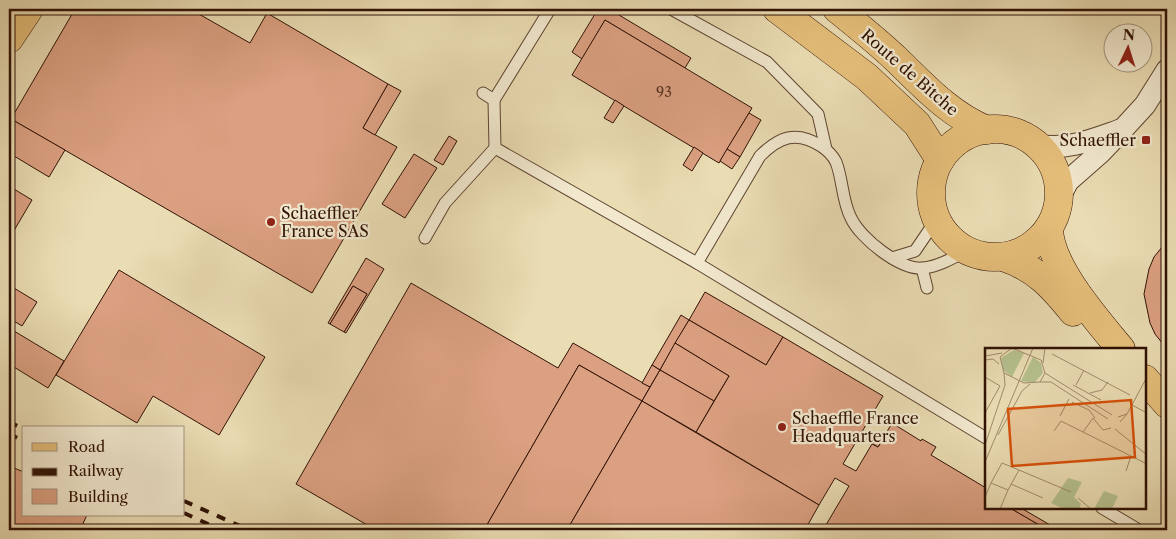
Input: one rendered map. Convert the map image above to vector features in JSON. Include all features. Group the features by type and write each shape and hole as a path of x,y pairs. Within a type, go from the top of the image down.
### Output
{"main road":[{"path":"9,39 30,9"},
{"name":"Route de Bitche","path":"776,9 867,77 917,124 940,160"},
{"name":"Route de Bitche","path":"836,9 878,43 950,110 969,122 987,130"},
{"path":"987,130 1013,132 1026,137 1037,145 1052,164 1057,176 1059,198 1055,216 1049,228 1029,248 1003,257 978,256 966,251 948,238 932,210 930,190 935,170 940,160 948,149 960,140 972,133 987,130"},
{"path":"1049,228 1049,237 1053,249 1068,279 1120,348"},
{"path":"1003,257 1030,268 1043,279 1061,298 1101,348"},
{"path":"1146,380 1167,404"},
{"path":"1146,399 1167,422"}],"street":[{"path":"1059,198 1063,188 1075,174 1101,152 1145,105 1167,70"},
{"path":"1037,145 1057,148 1123,129"}],"lane":[{"path":"425,238 445,203 495,148 494,100 550,9"},
{"path":"671,9 767,62 818,114 826,149"},
{"path":"483,93 494,100"},
{"path":"697,263 760,156 772,144 786,138 801,137 815,142 826,149 836,161 850,216 855,227 867,240 892,258 913,268 922,268 939,265 966,251"},
{"path":"495,148 697,263 985,437"},
{"path":"892,258 914,251 936,220"},
{"path":"922,268 927,288"},
{"path":"1104,509 1137,530"}],"building":[{"name":"Schaeffler France SAS","path":"75,9 190,9 250,43 267,13 388,84 363,128 397,147 312,293 11,119"},
{"path":"598,9 609,9 691,58 685,68 605,20 582,59 572,52"},
{"path":"605,20 752,108 719,163 572,75"},
{"path":"388,84 401,91 375,135 363,128"},
{"path":"615,100 624,106 613,123 604,118"},
{"path":"749,113 761,120 740,157 727,149"},
{"path":"11,119 65,150 49,177 9,153 9,122"},
{"path":"449,136 457,141 443,165 434,160"},
{"path":"694,147 703,153 692,171 683,165"},
{"path":"727,149 740,157 732,169 720,161"},
{"path":"414,154 437,168 405,218 382,204"},
{"path":"9,186 32,200 9,239"},
{"path":"1167,241 1167,349 1155,334 1150,323 1144,294 1149,269 1154,257"},
{"path":"366,258 384,269 346,333 344,332 367,294 353,286 330,324 328,323"},
{"path":"119,270 265,357 219,435 153,396 137,423 56,375"},
{"path":"411,283 558,368 573,343 650,387 642,401 579,365 484,530 376,530 296,484"},
{"path":"9,285 37,302 22,326 9,318"},
{"path":"353,286 367,294 344,332 330,324"},
{"path":"705,292 783,337 766,365 689,320"},
{"path":"681,315 689,320 660,370 652,365"},
{"name":"Schaeffle France Headquarters","path":"689,320 766,365 783,337 883,396 843,464 856,471 872,444 878,447 892,423 921,441 922,439 936,447 931,455 985,487 985,509 1012,509 1048,530 823,530 849,486 835,478 819,505 696,432 729,376 675,343"},
{"path":"9,328 64,361 48,388 9,364"},
{"path":"675,343 729,376 714,401 660,370"},
{"path":"579,365 642,401 567,530 484,530"},
{"path":"652,365 660,370 650,387 642,383"},
{"path":"660,370 714,401 696,432 642,401"},
{"path":"642,401 819,505 805,530 567,530"},
{"path":"863,431 881,442 878,447 860,436"},
{"path":"9,466 22,471 22,516 87,516 80,530 9,530"},
{"path":"1012,509 1023,509 1057,529 1048,530"}],"railway":[{"path":"9,422 22,428"},
{"path":"9,434 22,440"},
{"path":"185,501 249,530"},
{"path":"185,513 221,530"}],"place":[{"name":"Schaeffler","path":"1146,140"},
{"name":"Schaeffler France SAS","path":"271,222"},
{"name":"Schaeffle France Headquarters","path":"782,427"}]}
